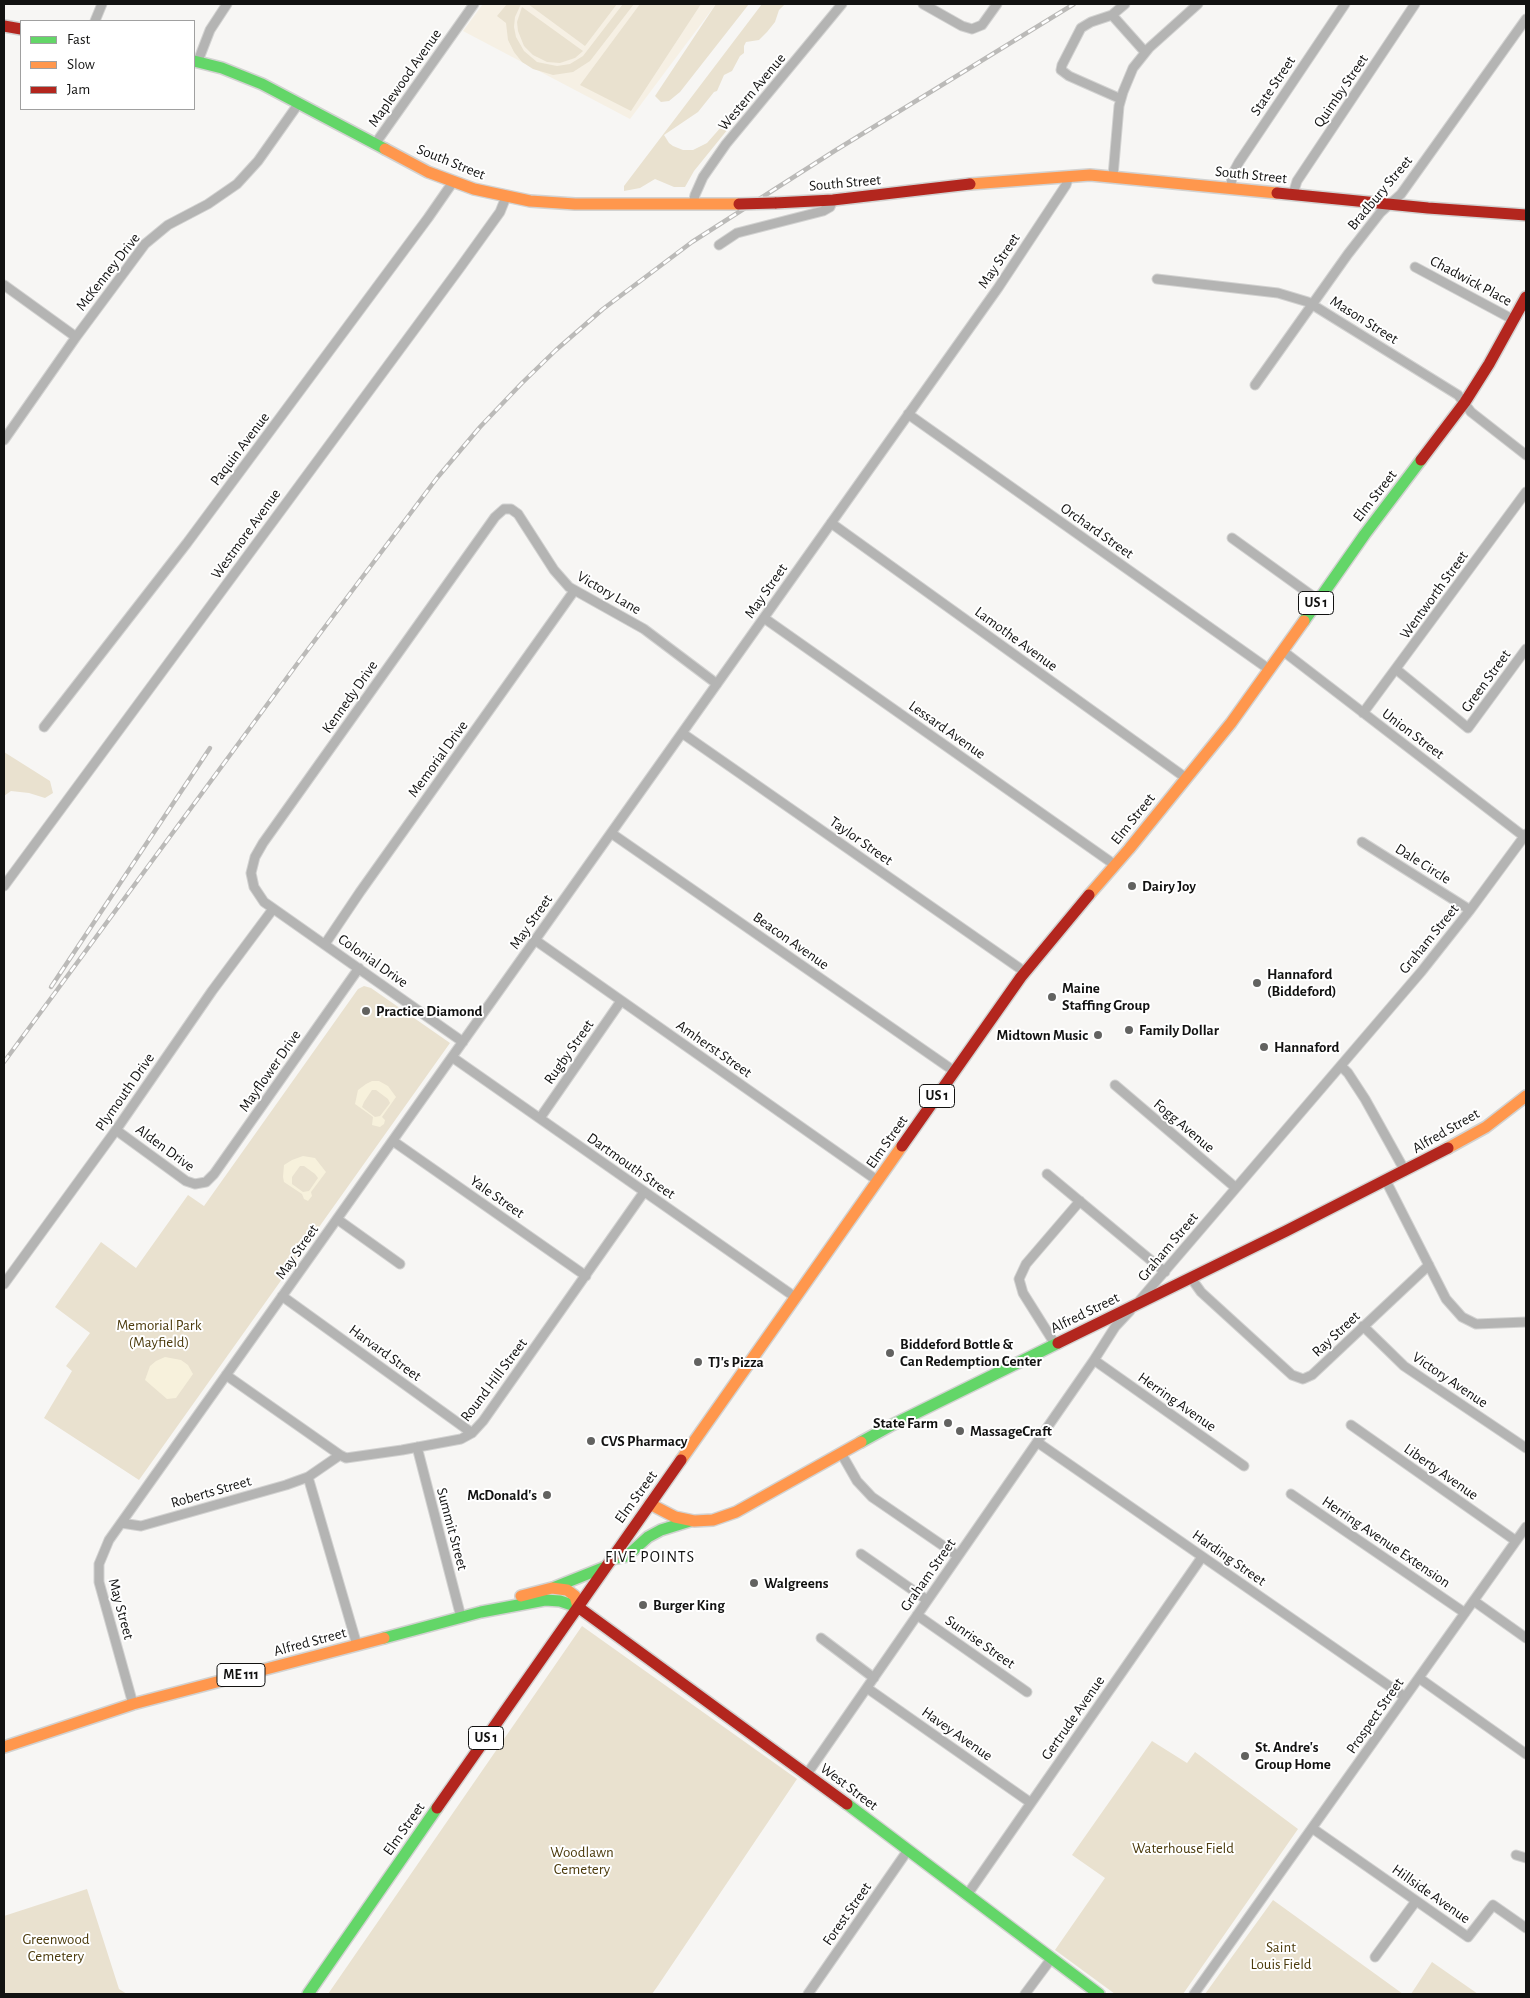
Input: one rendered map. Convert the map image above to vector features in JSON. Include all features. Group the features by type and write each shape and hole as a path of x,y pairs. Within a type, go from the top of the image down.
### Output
{"main road":[{"path":"4,26 20,30"},
{"name":"South Street","path":"196,61 244,76 428,172 453,182 506,197 544,202 598,204 775,203 833,200 1000,181 1069,176 1113,176 1392,204 1526,215"},
{"name":"Elm Street","path":"308,1994 608,1563 1025,972 1186,778 1270,670 1365,534 1465,402 1526,297"},
{"name":"Alfred Street","path":"481,1612 495,1602 552,1588 627,1556 648,1537 661,1530 690,1521 713,1520 736,1512 841,1453 1055,1344 1386,1181 1476,1134 1526,1096"},
{"name":"Alfred Street","path":"650,1504 667,1514 690,1521"},
{"path":"552,1588 561,1588 572,1593 575,1596 578,1607"},
{"name":"Alfred Street","path":"4,1747 133,1704 481,1612 545,1600 560,1601 578,1607"},
{"name":"West Street","path":"578,1607 807,1774 1099,1994"}],"street":[{"path":"95,20 102,4"},
{"path":"196,61 210,30 227,4"},
{"name":"Maplewood Avenue","path":"375,144 474,4"},
{"name":"Western Avenue","path":"693,204 703,177 726,144 842,4"},
{"path":"923,4 962,26 972,29 982,25 997,4"},
{"path":"1121,99 1069,76 1061,70 1082,28 1091,22 1112,15 1125,4"},
{"path":"1113,176 1121,99 1133,68 1145,52 1198,4"},
{"name":"State Street","path":"1231,187 1232,175 1239,162 1345,4"},
{"name":"Quimby Street","path":"1293,194 1296,181 1415,4"},
{"path":"1112,15 1145,52"},
{"name":"Bradbury Street","path":"1255,385 1359,240 1380,213 1402,194 1526,19"},
{"name":"McKenney Drive","path":"4,440 76,337 145,244 168,225 221,196 237,184 258,161 299,104"},
{"name":"May Street","path":"133,1704 98,1578 102,1552 998,288 1066,185 1069,176"},
{"name":"Paquin Avenue","path":"44,728 187,543 423,226 453,182"},
{"name":"Westmore Avenue","path":"4,886 459,269 500,212 506,197"},
{"path":"719,245 737,233 823,211 830,207 833,200"},
{"name":"Chadwick Place","path":"1415,267 1514,320"},
{"name":"Mason Street","path":"1157,279 1278,293 1298,298 1313,305 1458,394 1471,412 1526,454"},
{"path":"4,285 76,337"},
{"name":"Orchard Street","path":"908,414 1270,670"},
{"name":"Wentworth Street","path":"1363,713 1526,492"},
{"name":"Victory Lane","path":"508,508 518,514 561,579 574,592 644,630 717,684"},
{"name":"Kennedy Drive","path":"270,913 252,881 252,864 258,851 489,525 501,511 508,508"},
{"name":"Lamothe Avenue","path":"831,523 1186,778"},
{"path":"1232,538 1318,600"},
{"name":"Memorial Drive","path":"325,944 574,592"},
{"name":"Lessard Avenue","path":"764,618 1115,865"},
{"name":"Green Street","path":"1396,670 1468,728 1526,649"},
{"name":"Union Street","path":"1283,651 1526,836"},
{"name":"Taylor Street","path":"682,733 1025,972"},
{"name":"Beacon Avenue","path":"611,833 954,1071"},
{"name":"Graham Street","path":"807,1774 1115,1327 1165,1272 1421,972 1526,836"},
{"name":"Dale Circle","path":"1362,842 1470,910"},
{"name":"Colonial Drive","path":"270,913 325,944 463,1042"},
{"name":"Plymouth Drive","path":"4,1284 270,913"},
{"name":"Amherst Street","path":"535,940 878,1181"},
{"name":"Mayflower Drive","path":"199,1184 206,1182 214,1174 359,968"},
{"name":"Rugby Street","path":"540,1118 621,1001"},
{"name":"Dartmouth Street","path":"452,1057 795,1297"},
{"path":"1341,1066 1365,1100 1405,1171"},
{"name":"Fogg Avenue","path":"1115,1085 1236,1188"},
{"name":"Alden Drive","path":"116,1130 186,1181 199,1184"},
{"name":"Yale Street","path":"392,1141 586,1276"},
{"path":"1047,1174 1165,1272"},
{"path":"1386,1181 1451,1306 1468,1321 1485,1324 1526,1322"},
{"name":"Round Hill Street","path":"340,1455 346,1458 417,1447 454,1440 472,1432 483,1421 526,1362 644,1192"},
{"path":"1055,1344 1023,1293 1020,1284 1020,1274 1026,1264 1080,1201"},
{"path":"337,1219 400,1264"},
{"name":"Ray Street","path":"1191,1278 1201,1292 1292,1375 1300,1379 1310,1377 1428,1265"},
{"name":"Harvard Street","path":"282,1296 472,1432"},
{"name":"Victory Avenue","path":"1363,1326 1404,1366 1526,1448"},
{"name":"Herring Avenue","path":"1094,1360 1244,1466"},
{"path":"226,1375 340,1455"},
{"name":"Liberty Avenue","path":"1351,1425 1516,1542"},
{"name":"Harding Street","path":"1037,1442 1405,1697"},
{"name":"Summit Street","path":"417,1447 461,1617"},
{"path":"841,1453 856,1481 872,1497 958,1556"},
{"name":"Roberts Street","path":"121,1523 141,1526 286,1485 308,1477 340,1455"},
{"path":"308,1477 357,1644"},
{"name":"Herring Avenue Extension","path":"1291,1494 1465,1613"},
{"name":"Prospect Street","path":"1194,1994 1526,1527"},
{"path":"861,1554 927,1600"},
{"name":"Gertrude Avenue","path":"967,1895 1202,1557"},
{"path":"1474,1600 1526,1638"},
{"name":"Sunrise Street","path":"917,1615 1027,1692"},
{"path":"821,1638 874,1678"},
{"path":"1419,1678 1526,1754"},
{"name":"Havey Avenue","path":"866,1688 1031,1802"},
{"name":"Hillside Avenue","path":"1312,1828 1468,1937 1493,1905 1526,1928"},
{"name":"Forest Street","path":"808,1994 908,1850"},
{"path":"1516,1855 1526,1858"},
{"path":"1375,1957 1416,1901"},
{"path":"1025,1994 1051,1959"}],"shaded area":[{"path":"483,4 716,4 630,119 463,31"}],"green space":[{"path":"507,4 521,4 515,17 514,27 516,37 524,51 537,62 557,66 570,64 583,56 623,4 634,4 590,61 573,72 553,75 533,69 522,62 514,52 508,40 506,23 497,16"},
{"path":"528,4 617,4 585,46"},
{"path":"640,4 701,4 631,111 580,85"},
{"path":"716,4 749,4 680,92 669,101 661,102 655,96"},
{"path":"762,4 785,4 779,10 775,22 759,40 746,42 744,53 740,56 732,71 724,75 717,91 714,92 698,112 664,135 673,146 683,150 693,150 707,143 722,126 728,126 728,129 694,171 685,187 674,187 655,179 640,188 624,191 624,186"},
{"path":"522,7 583,51 575,58 560,63 547,62 533,55 524,46 518,31 517,22"},
{"path":"4,752 50,781 53,793 45,798 29,793 11,791 4,796"},
{"name":"Memorial Park (Mayfield)","path":"364,986 371,988 450,1043 139,1480 44,1418 72,1371 66,1366 90,1333 55,1307 101,1242 136,1268 188,1195 204,1206 358,989"},
{"name":"Woodlawn Cemetery","path":"582,1626 797,1779 657,1987 652,1994 328,1994"},
{"name":"Waterhouse Field","path":"1152,1741 1187,1763 1195,1752 1298,1829 1183,1994 1115,1994 1055,1950 1105,1878 1072,1855"},
{"name":"Greenwood Cemetery","path":"87,1889 119,1989 127,1994 4,1994 4,1916"},
{"name":"Saint Louis Field","path":"1273,1900 1403,1994 1205,1994"},
{"path":"1432,1962 1478,1994 1411,1994"}],"sand":[{"path":"372,1081 379,1081 388,1086 396,1097 382,1117 385,1120 384,1124 380,1127 372,1125 373,1117 355,1104 358,1090","holes":["372,1090 376,1090 388,1099 390,1103 380,1116 375,1117 362,1107"]},
{"path":"303,1156 315,1158 326,1172 311,1192 312,1196 308,1201 304,1199 302,1194 284,1182 284,1165","holes":["300,1166 304,1166 318,1178 309,1191 303,1192 292,1184 292,1177"]},
{"path":"165,1357 181,1360 188,1365 193,1374 176,1398 167,1399 145,1380 150,1366"}],"railway":[{"path":"4,1062 300,660 437,478 480,427 522,383 603,309 692,242 836,150 1074,4"},
{"path":"51,987 210,748"}],"traffic: fast":[{"path":"195,61 222,68 262,84 385,149"},
{"path":"1304,621 1365,534 1421,460"},
{"path":"861,1442 1058,1343"},
{"path":"611,1559 627,1556 648,1537 661,1530 690,1521"},
{"path":"555,1587 605,1567"},
{"path":"384,1638 481,1612 545,1600 560,1601 578,1607"},
{"path":"847,1804 1099,1994"},
{"path":"308,1994 437,1808"}],"traffic: slow":[{"path":"385,149 428,172 474,189 530,201 575,204 739,204"},
{"path":"970,184 1090,175 1277,193"},
{"path":"1089,895 1129,849 1231,723 1304,621"},
{"path":"1448,1148 1486,1127 1526,1096"},
{"path":"681,1460 902,1146"},
{"path":"650,1504 675,1517 694,1521 713,1520 736,1512 861,1442"},
{"path":"521,1596 552,1588 567,1590 575,1596 578,1607"},
{"path":"4,1747 133,1704 384,1638"}],"traffic: jam":[{"path":"4,26 20,29"},
{"path":"775,203 833,200 970,184"},
{"path":"1277,193 1428,208 1526,215"},
{"path":"739,204 775,203"},
{"path":"1421,460 1465,402 1489,364 1526,297"},
{"path":"902,1146 1021,977 1089,895"},
{"path":"1058,1343 1286,1231 1448,1148"},
{"path":"437,1808 681,1460"},
{"path":"578,1607 847,1804"}],"place":[{"name":"Dairy Joy","path":"1132,886"},
{"name":"Hannaford (Biddeford)","path":"1257,983"},
{"name":"Maine Staffing Group","path":"1052,997"},
{"name":"Practice Diamond","path":"366,1011"},
{"name":"Family Dollar","path":"1129,1030"},
{"name":"Midtown Music","path":"1098,1035"},
{"name":"Hannaford","path":"1264,1047"},
{"name":"Biddeford Bottle & Can Redemption Center","path":"890,1353"},
{"name":"TJ's Pizza","path":"698,1362"},
{"name":"State Farm","path":"948,1423"},
{"name":"MassageCraft","path":"960,1431"},
{"name":"CVS Pharmacy","path":"591,1441"},
{"name":"McDonald's","path":"547,1495"},
{"name":"Walgreens","path":"754,1583"},
{"name":"Burger King","path":"643,1605"},
{"name":"St. Andre's Group Home","path":"1245,1756"}],"district":[{"name":"FIVE POINTS","path":"650,1557"}]}
